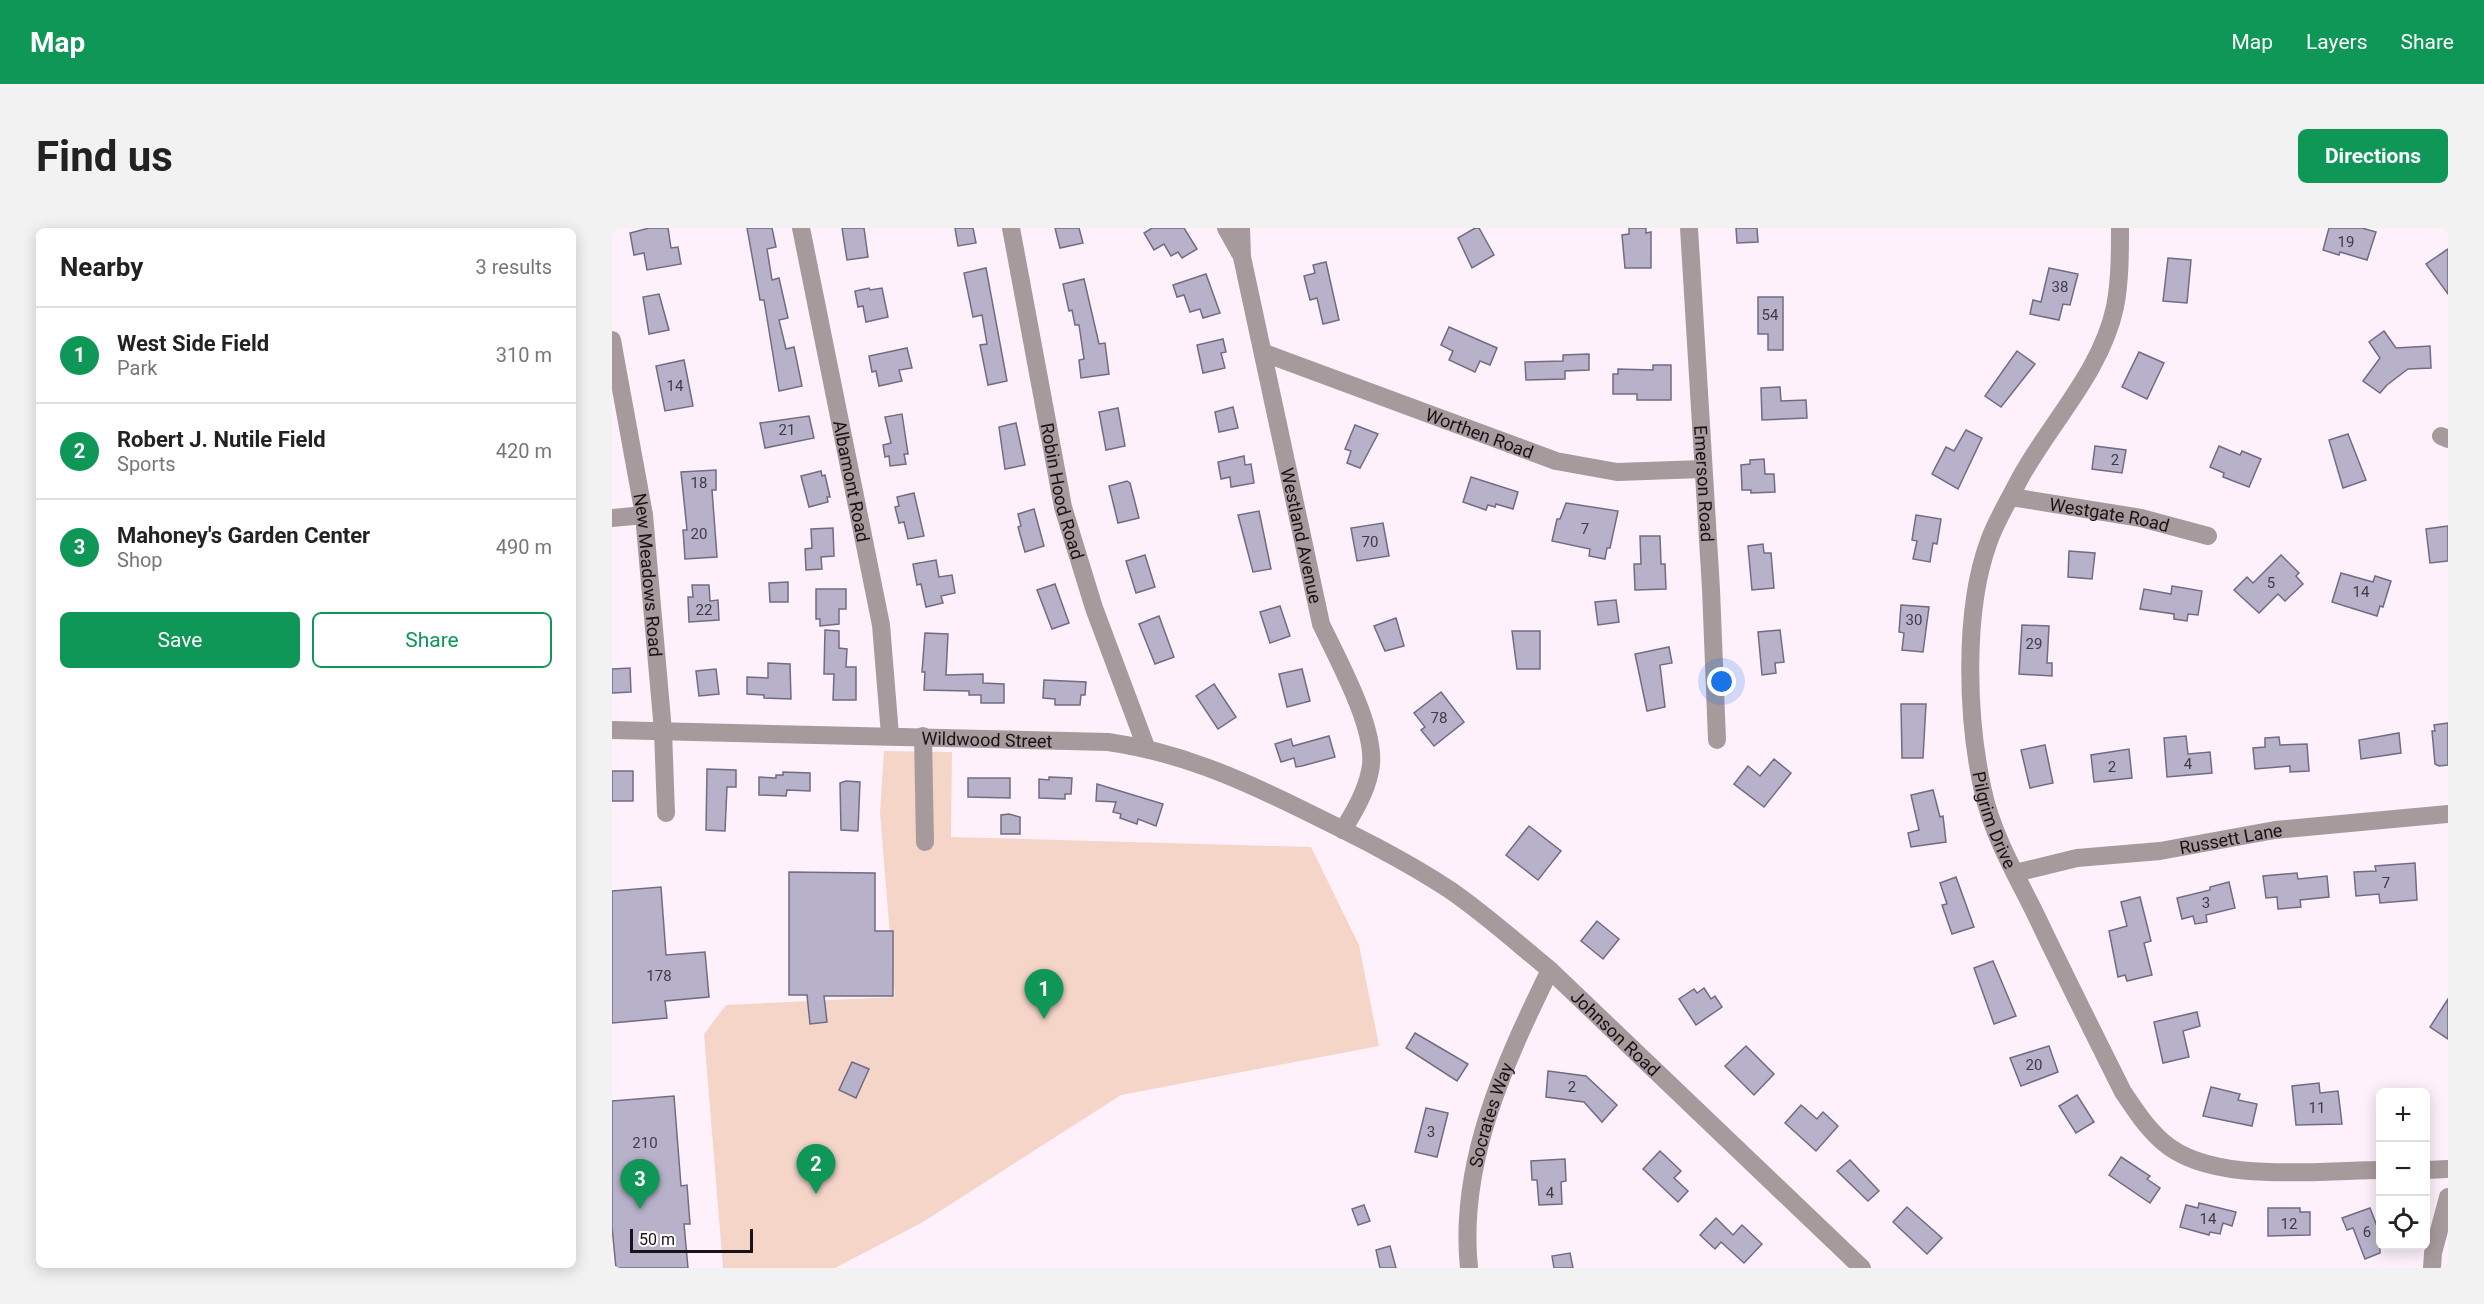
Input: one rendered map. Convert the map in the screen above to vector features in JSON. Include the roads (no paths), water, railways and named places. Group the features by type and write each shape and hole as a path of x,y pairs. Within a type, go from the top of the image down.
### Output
{"street":[{"name":"Albamont Road","path":"801,228 879,614 890,735"},
{"name":"Robin Hood Road","path":"1011,228 1063,507 1094,608 1146,747"},
{"path":"1226,228 1242,257"},
{"name":"Westland Avenue","path":"1241,228 1242,257 1321,624 1345,674 1372,743 1368,778 1344,830"},
{"name":"Emerson Road","path":"1689,228 1717,740"},
{"name":"Pilgrim Drive","path":"2120,228 2120,266 2115,307 2103,341 2081,383 2011,497 1989,542 1978,581 1972,644 1972,718 1983,792 2001,843 2123,1092 2144,1123 2164,1143 2194,1162 2220,1169 2376,1170"},
{"name":"New Meadows Road","path":"612,340 644,515 663,731 666,813"},
{"name":"Worthen Road","path":"1264,353 1556,461 1617,472 1703,469"},
{"name":"Westgate Road","path":"2011,497 2131,516 2208,536"},
{"path":"612,518 644,515"},
{"name":"Wildwood Street","path":"612,730 923,736 1108,742 1146,747 1206,765 1344,830"},
{"path":"923,736 925,842"},
{"name":"Russett Lane","path":"2015,873 2078,858 2160,851 2274,830 2448,814"},
{"name":"Johnson Road","path":"1344,830 1450,890 1550,970 1862,1268"},
{"name":"Socrates Way","path":"1469,1268 1467,1245 1473,1173 1495,1093 1550,970"},
{"path":"2430,1170 2448,1169"},
{"path":"2432,1268 2433,1253 2448,1197"}],"place":[{"name":"West Side Field","path":"1044,1019"},
{"name":"Robert J. Nutile Field","path":"816,1194"},
{"name":"Mahoney's Garden Center","path":"640,1209"}]}
